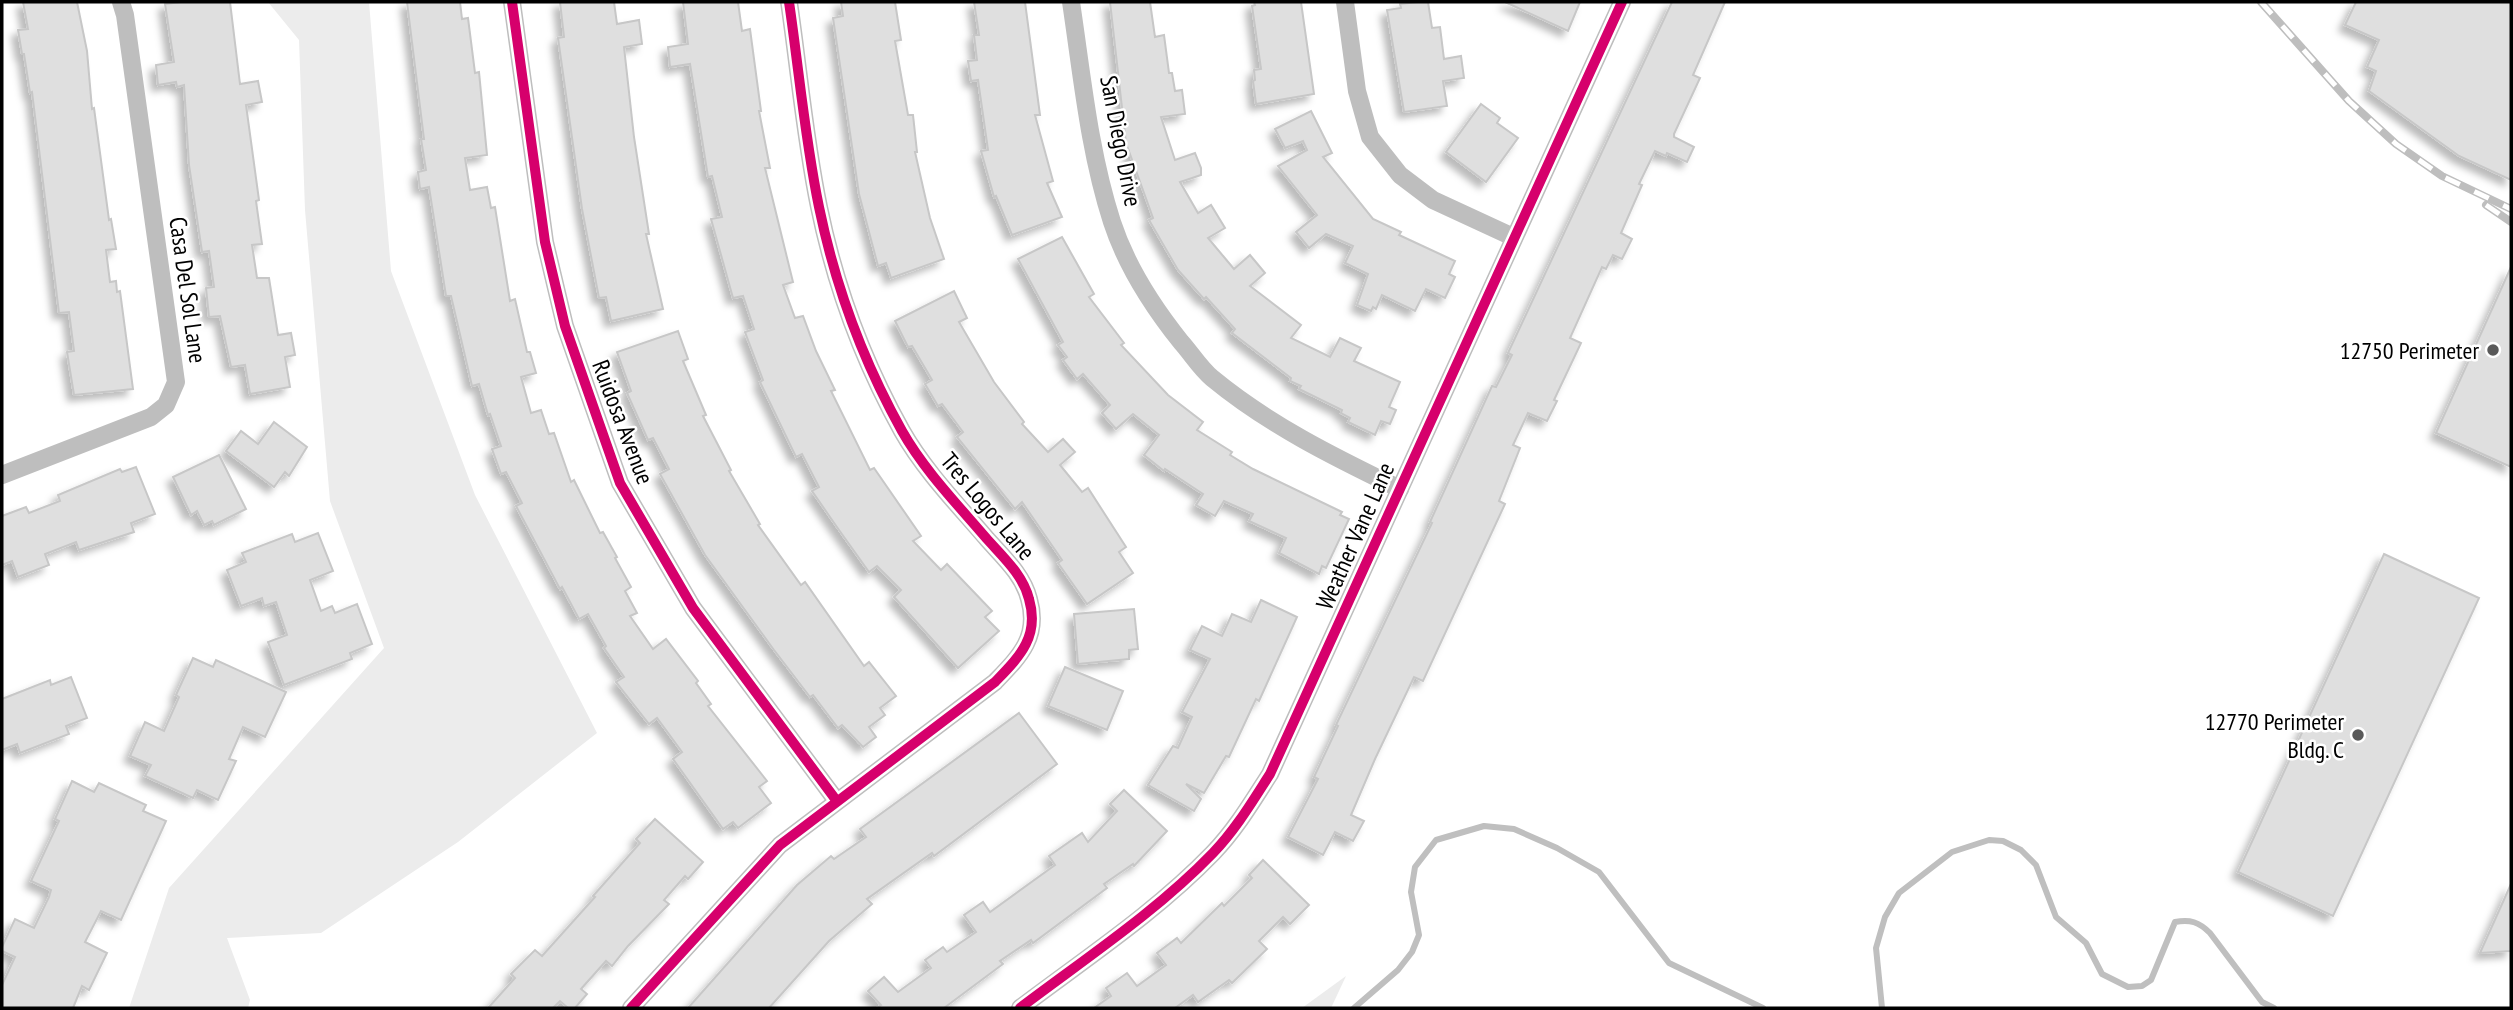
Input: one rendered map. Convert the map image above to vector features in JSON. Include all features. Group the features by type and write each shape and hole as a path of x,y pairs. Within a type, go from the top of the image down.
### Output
{"street":[{"name":"Casa Del Sol Lane","path":"2,475 151,418 166,405 176,382 121,2"},
{"name":"Ruidosa Avenue","path":"512,2 545,242 565,326 620,483 693,608 836,800"},
{"name":"Tres Logos Lane","path":"631,1008 780,845 995,682 1021,654 1032,629 1031,603 1024,582 940,485 904,434 872,374 835,271 818,206 789,2"},
{"name":"San Diego Drive","path":"1071,2 1096,160 1113,224 1138,279 1170,328 1209,376 1259,414 1315,447 1400,489"},
{"path":"1345,2 1357,91 1370,137 1400,175 1433,200 1513,237"},
{"name":"Weather Vane Lane","path":"1020,1008 1172,893 1215,851 1242,819 1269,774 1622,2"}],"shaded area":[{"path":"268,2 369,2 391,271 475,495 597,733 458,842 321,933 227,938 250,1000 248,1008 129,1008 169,888 384,648 330,501 305,210 299,40"},
{"path":"1346,976 1331,1008 1302,1008"}],"building":[{"path":"23,2 77,2 87,51 92,109 94,108 109,220 111,219 116,249 106,250 110,282 116,281 117,292 120,291 133,389 74,395 67,352 74,351 69,312 59,313 32,92 30,93 18,30 28,29"},
{"path":"230,2 240,84 258,81 262,102 246,105 262,244 252,245 257,278 269,278 278,335 291,333 295,355 285,357 290,387 250,394 245,365 231,367 220,316 209,317 206,288 214,287 209,251 202,252 189,165 184,85 177,87 176,82 158,85 156,65 174,62 165,4"},
{"path":"407,2 460,2 462,19 468,18 475,73 479,72 487,155 465,158 470,190 487,187 491,208 495,207 510,301 515,299 527,352 530,352 536,373 521,377 531,413 541,410 549,434 554,433 571,482 574,480 600,533 603,532 617,557 615,558 631,587 625,591 637,613 630,616 653,649 666,639 698,681 696,683 711,704 708,706 767,781 759,787 771,803 738,828 733,822 723,829 673,759 682,752 657,718 649,724 616,682 624,677 604,648 606,646 588,614 579,619 562,587 560,589 516,506 522,503 506,472 501,474 492,449 501,446 479,384 472,386 451,296 446,296 429,187 420,189 418,172 426,170 421,139 424,139"},
{"path":"560,2 614,2 617,24 639,20 642,44 624,47 649,234 646,234 663,309 611,321 606,297 599,298 582,209 558,38 564,37"},
{"path":"683,2 738,2 742,31 750,29 759,111 770,168 765,168 793,282 783,285 795,318 803,316 835,390 831,391 870,470 874,468 921,536 913,541 941,570 947,564 992,611 985,617 999,631 958,668 894,597 901,590 877,566 869,572 812,491 819,487 802,454 796,457 760,382 763,380 745,332 754,329 743,296 733,298 711,219 722,217 712,176 708,177 690,64 670,67 668,47 688,44"},
{"path":"841,2 895,2 901,40 895,41 908,115 913,115 915,152 930,218 944,259 891,278 886,263 878,266 859,194 833,18 843,16"},
{"path":"974,2 1025,2 1040,115 1035,115 1053,181 1047,183 1062,217 1012,235 996,196 994,197 981,151 988,150 978,80 971,81 968,61 977,60 974,35 979,35"},
{"path":"1110,2 1150,2 1155,37 1164,35 1169,73 1172,73 1175,91 1182,90 1185,114 1161,117 1175,160 1195,153 1201,168 1201,175 1180,182 1198,213 1211,205 1225,228 1208,238 1234,269 1250,255 1265,273 1250,286 1301,325 1291,338 1330,357 1340,338 1361,348 1354,361 1400,382 1389,407 1396,410 1390,424 1381,421 1375,435 1348,422 1350,418 1341,413 1342,410 1299,389 1301,386 1290,381 1291,378 1232,333 1235,329 1178,270 1149,220 1153,218 1126,143"},
{"path":"1254,2 1301,2 1314,94 1256,104 1254,70 1261,69 1252,6 1255,5"},
{"path":"1428,2 1432,28 1440,27 1444,59 1461,56 1464,78 1443,81 1447,106 1404,112 1387,10 1401,8 1400,4"},
{"path":"1505,2 1580,2 1568,31"},
{"path":"1672,2 1725,2 1693,75 1700,78 1674,134 1674,137 1694,147 1687,162 1655,151 1639,184 1642,185 1621,233 1632,239 1622,259 1613,255 1606,269 1602,267 1570,338 1581,343 1547,421 1528,413 1513,445 1520,448 1499,501 1505,504 1423,681 1414,677 1375,759 1351,815 1364,821 1353,841 1335,832 1323,855 1288,837 1318,779 1314,777 1338,726 1336,725 1432,523 1430,522 1492,386 1496,387 1512,355 1508,353"},
{"path":"2356,2 2511,2 2511,180 2459,156 2369,91 2376,71 2367,67 2379,40 2345,25"},
{"path":"1481,104 1500,118 1497,123 1518,138 1486,182 1446,152"},
{"path":"1311,111 1332,153 1323,157 1373,219 1401,232 1399,235 1455,261 1449,274 1455,277 1445,298 1426,289 1415,311 1382,295 1376,309 1373,307 1371,311 1357,305 1368,274 1345,263 1353,246 1326,234 1309,248 1296,232 1317,215 1278,166 1307,150 1303,141 1285,148 1275,129"},
{"path":"1062,237 1094,294 1089,297 1124,343 1121,345 1168,395 1203,422 1197,430 1253,469 1342,512 1340,515 1349,519 1326,568 1322,566 1319,574 1279,553 1286,538 1249,521 1253,514 1224,501 1215,516 1196,505 1203,494 1165,469 1164,471 1144,455 1159,435 1133,414 1116,429 1102,413 1110,405 1083,374 1077,379 1063,360 1067,357 1058,345 1063,342 1018,259"},
{"name":"12750 Perimeter","path":"2511,267 2511,467 2436,433"},
{"path":"954,291 967,318 959,322 994,382 1024,422 1022,424 1048,452 1063,439 1075,452 1060,465 1082,492 1088,488 1126,547 1119,552 1133,573 1087,604 1058,563 1062,560 1022,502 1015,509 957,437 963,432 942,404 938,406 925,384 932,380 912,346 908,347 895,321"},
{"path":"678,331 688,359 683,361 706,415 703,416 731,470 729,471 760,524 758,525 801,585 805,582 864,666 869,662 896,696 880,708 885,715 869,727 876,737 863,747 842,725 838,728 774,650 705,555 660,474 669,469 653,438 648,440 627,393 631,391 617,352"},
{"path":"274,422 307,447 289,476 285,472 274,487 226,451 241,431 258,444"},
{"path":"219,455 246,509 214,525 212,521 204,525 197,511 191,515 173,477"},
{"path":"136,467 155,514 131,523 134,532 79,550 76,542 45,554 49,565 18,577 12,561 2,565 2,516 26,507 29,513 60,501 58,495 120,469 122,472"},
{"path":"318,533 333,571 310,580 321,611 332,606 335,613 357,604 372,644 350,653 352,659 284,685 268,642 287,635 276,602 264,606 262,598 241,606 227,570 246,562 242,553 292,534 295,542"},
{"name":"12770 Perimeter Bldg. C","path":"2384,554 2479,598 2333,916 2238,872"},
{"path":"1261,600 1297,617 1259,701 1256,699 1229,757 1226,756 1204,793 1186,784 1201,799 1194,811 1148,785 1173,746 1178,748 1192,717 1182,712 1210,659 1190,650 1202,626 1222,636 1232,614 1251,622"},
{"path":"1134,609 1138,649 1129,650 1129,659 1078,664 1074,614"},
{"path":"193,658 213,667 216,660 286,692 265,737 243,727 229,759 236,761 218,800 197,790 193,798 145,776 151,765 130,756 145,722 164,731 179,697 176,695"},
{"path":"1065,667 1123,691 1107,730 1048,706"},
{"path":"71,677 87,718 66,726 69,734 20,753 17,744 2,750 2,699 50,680 51,685"},
{"path":"1019,713 1057,764 934,856 932,853 867,899 872,904 829,941 769,1008 688,1008 797,885 831,856 834,859 866,837 860,829"},
{"path":"72,781 94,792 99,783 146,805 143,811 166,821 121,920 101,911 85,942 107,953 89,990 82,986 73,1008 2,1008 2,985 15,957 2,951 2,947 15,919 34,928 49,897 51,890 31,881 59,821 55,819"},
{"path":"1124,790 1167,831 1134,866 1133,864 1104,884 1107,888 1033,943 1031,940 1000,961 1003,964 944,1008 877,1008 881,1005 868,991 884,977 898,992 931,968 925,960 943,947 947,952 976,932 964,915 983,902 990,912 1055,865 1049,856 1082,833 1088,842 1117,811 1110,804"},
{"path":"655,819 703,862 688,879 685,876 664,900 669,904 612,966 606,961 581,989 587,994 575,1008 568,1008 560,1001 553,1008 488,1008 515,978 511,974 535,950 542,956 595,897 593,896 640,843 636,839"},
{"path":"1263,860 1309,905 1290,924 1283,917 1259,941 1267,949 1232,983 1229,980 1198,1002 1193,995 1175,1008 1094,1008 1111,996 1106,988 1127,973 1137,986 1166,965 1157,953 1177,938 1181,943 1222,903 1224,906 1252,878 1249,875"},
{"path":"2511,884 2511,951 2480,953"}],"waterway":[{"path":"1354,1008 1398,970 1412,952 1419,935 1411,892 1415,867 1436,840 1484,826 1514,829 1557,848 1599,872 1669,963 1763,1008"},
{"path":"1882,1008 1876,948 1885,917 1899,893 1952,852 1989,840 2003,841 2021,850 2036,865 2056,917 2086,943 2102,974 2128,987 2142,986 2151,980 2175,922 2190,921 2210,933 2262,1002 2274,1008"}],"railway":[{"path":"2261,2 2349,101 2396,144 2442,176 2511,209"},
{"path":"2486,205 2511,222"}],"cycle path":[{"path":"512,2 545,242 565,326 620,483 693,608 836,800"},
{"path":"631,1008 780,845 995,682 1019,655 1032,624 1029,599 1018,574 920,460 888,404 852,322 833,265 814,182 789,2"},
{"path":"1020,1008 1120,934 1191,875 1229,834 1270,774 1622,2"}],"place":[{"name":"12750 Perimeter","path":"2493,350"},
{"name":"12770 Perimeter Bldg. C","path":"2358,735"}]}
